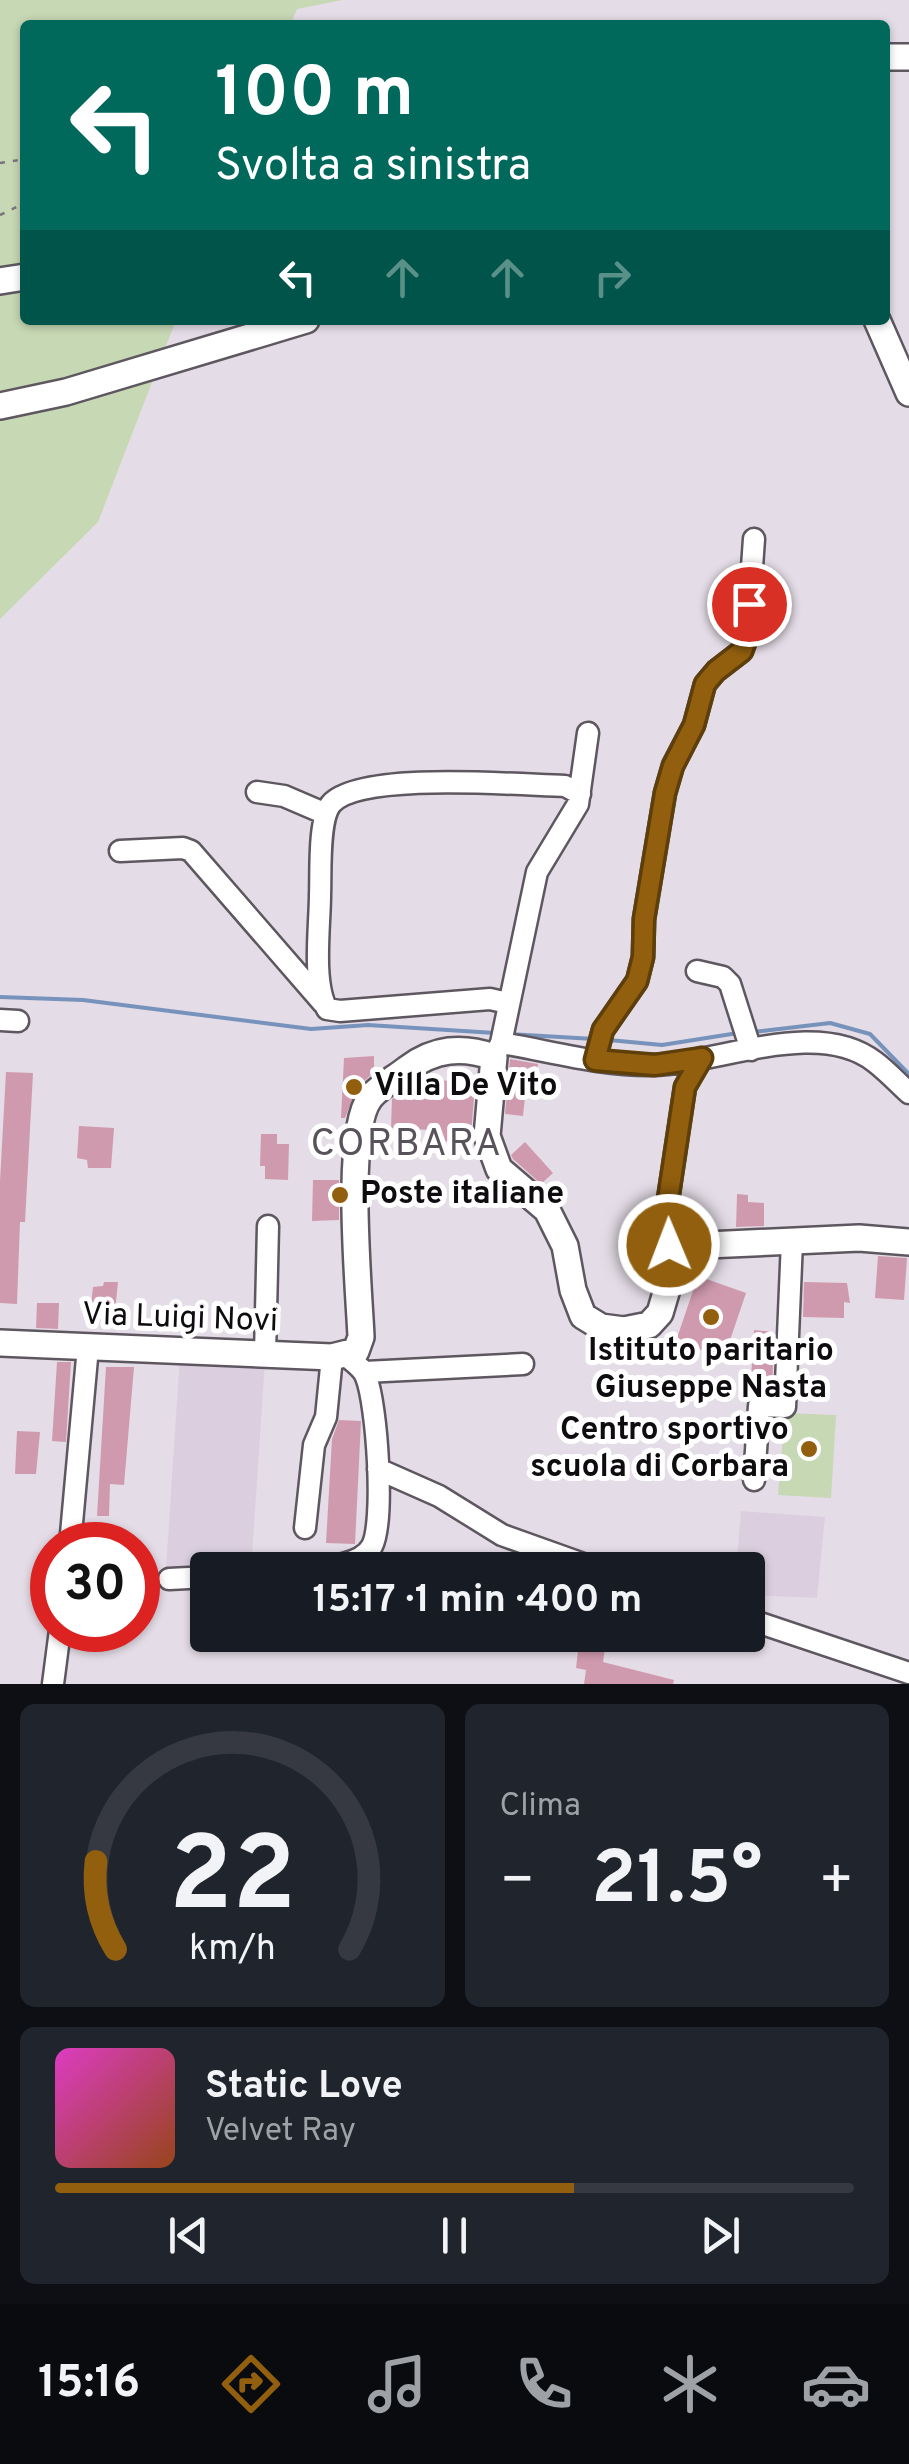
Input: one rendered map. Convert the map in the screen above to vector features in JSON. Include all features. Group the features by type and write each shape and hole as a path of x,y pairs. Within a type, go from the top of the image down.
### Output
{"main road":[{"path":"0,406 66,392 289,325"},
{"path":"879,325 909,393"},
{"path":"350,1359 360,1337 356,1176 360,1122 370,1097 416,1062 444,1050 497,1050 486,1136 499,1169 548,1210 566,1246 583,1316 601,1327 624,1330 649,1325 660,1313 672,1269 686,1254 707,1245 858,1238 909,1242"},
{"name":"Via Luigi Novi","path":"0,1343 350,1359"}],"street":[{"path":"595,1060 603,1030 624,1004 640,969 644,919 673,766 694,725 705,684 742,651 747,637 754,539"},
{"path":"588,733 578,804 536,872 497,1050 655,1065 702,1058 747,1038 844,1046 874,1060 909,1093"},
{"path":"325,1004 319,956 321,872 326,814 341,796 406,782 566,786 580,794"},
{"path":"258,792 284,796 326,814"},
{"path":"120,851 190,851 325,1004 340,1011 490,999 508,1002"},
{"path":"698,971 724,977 730,984 747,1038"},
{"path":"681,1260 669,1245 666,1213 685,1087 702,1058"},
{"path":"266,1355 268,1226"},
{"path":"754,1480 759,1406 785,1406 792,1241"},
{"path":"72,1522 88,1347"},
{"path":"350,1359 523,1364"},
{"path":"350,1359 376,1431 376,1523 372,1546 366,1552"},
{"path":"305,1528 314,1446 350,1359"},
{"path":"378,1469 439,1496 502,1535 550,1552"},
{"path":"169,1579 190,1578"},
{"path":"765,1625 909,1673"},
{"path":"53,1684 57,1652"}],"shaded area":[{"path":"180,1356 265,1362 252,1552 190,1552 190,1569 166,1569"},
{"path":"741,1511 825,1517 817,1598 765,1596 765,1552 738,1552"}],"green space":[{"path":"0,0 342,0 297,9 292,20 20,20 20,325 174,325 98,522 0,619"},
{"name":"Centro sportivo scuola di Corbara","path":"785,1413 836,1415 831,1498 778,1495"}],"building":[{"name":"Villa De Vito","path":"374,1056 374,1072 357,1088 345,1118 341,1118 344,1058"},
{"path":"510,1059 538,1064 536,1079 527,1078 523,1116 505,1114"},
{"path":"6,1072 33,1073 17,1304 0,1303 0,1181"},
{"path":"454,1074 476,1075 471,1134 466,1134 465,1143 429,1140 430,1130 391,1128 392,1099 401,1093 432,1095 434,1080 453,1081"},
{"path":"79,1126 114,1128 111,1168 88,1168 87,1160 77,1158"},
{"path":"261,1134 277,1134 277,1144 289,1144 288,1180 265,1179 265,1166 260,1166"},
{"path":"525,1142 553,1173 541,1184 511,1155"},
{"path":"313,1180 339,1180 339,1220 312,1221"},
{"path":"737,1194 748,1195 748,1202 764,1203 764,1226 736,1227"},
{"path":"878,1256 907,1258 904,1300 875,1298"},
{"name":"Istituto paritario Giuseppe Nasta","path":"698,1276 746,1293 724,1358 676,1341"},
{"path":"104,1282 118,1282 114,1321 89,1322 93,1287 103,1286"},
{"path":"804,1282 847,1283 850,1303 844,1302 844,1318 803,1317"},
{"path":"37,1303 59,1303 58,1329 36,1328"},
{"path":"754,1330 774,1332 772,1393 750,1396"},
{"path":"57,1362 71,1362 66,1442 52,1441"},
{"path":"106,1367 134,1367 124,1485 110,1484 109,1516 97,1516"},
{"path":"339,1420 361,1421 355,1544 326,1543 332,1439"},
{"path":"17,1431 40,1432 36,1474 15,1474"},
{"path":"578,1652 604,1652 603,1662 674,1680 673,1684 584,1684 586,1670 576,1668"}],"waterway":[{"path":"0,997 83,1000 311,1029 368,1025 495,1033"},
{"path":"753,1032 830,1023 870,1034 909,1074"},
{"path":"609,1040 662,1045 738,1033"},
{"path":"509,1034 594,1039"}],"place":[{"name":"Villa De Vito","path":"354,1087"},
{"name":"Poste italiane","path":"340,1195"},
{"name":"Istituto paritario Giuseppe Nasta","path":"711,1317"},
{"name":"Centro sportivo scuola di Corbara","path":"809,1449"}],"district":[{"name":"CORBARA","path":"407,1145"}],"route":[{"path":"669,1245 666,1213 685,1087 702,1058 655,1065 595,1060 603,1030 637,981 665,793 673,766 694,725 705,684 742,651 749,604"}]}
